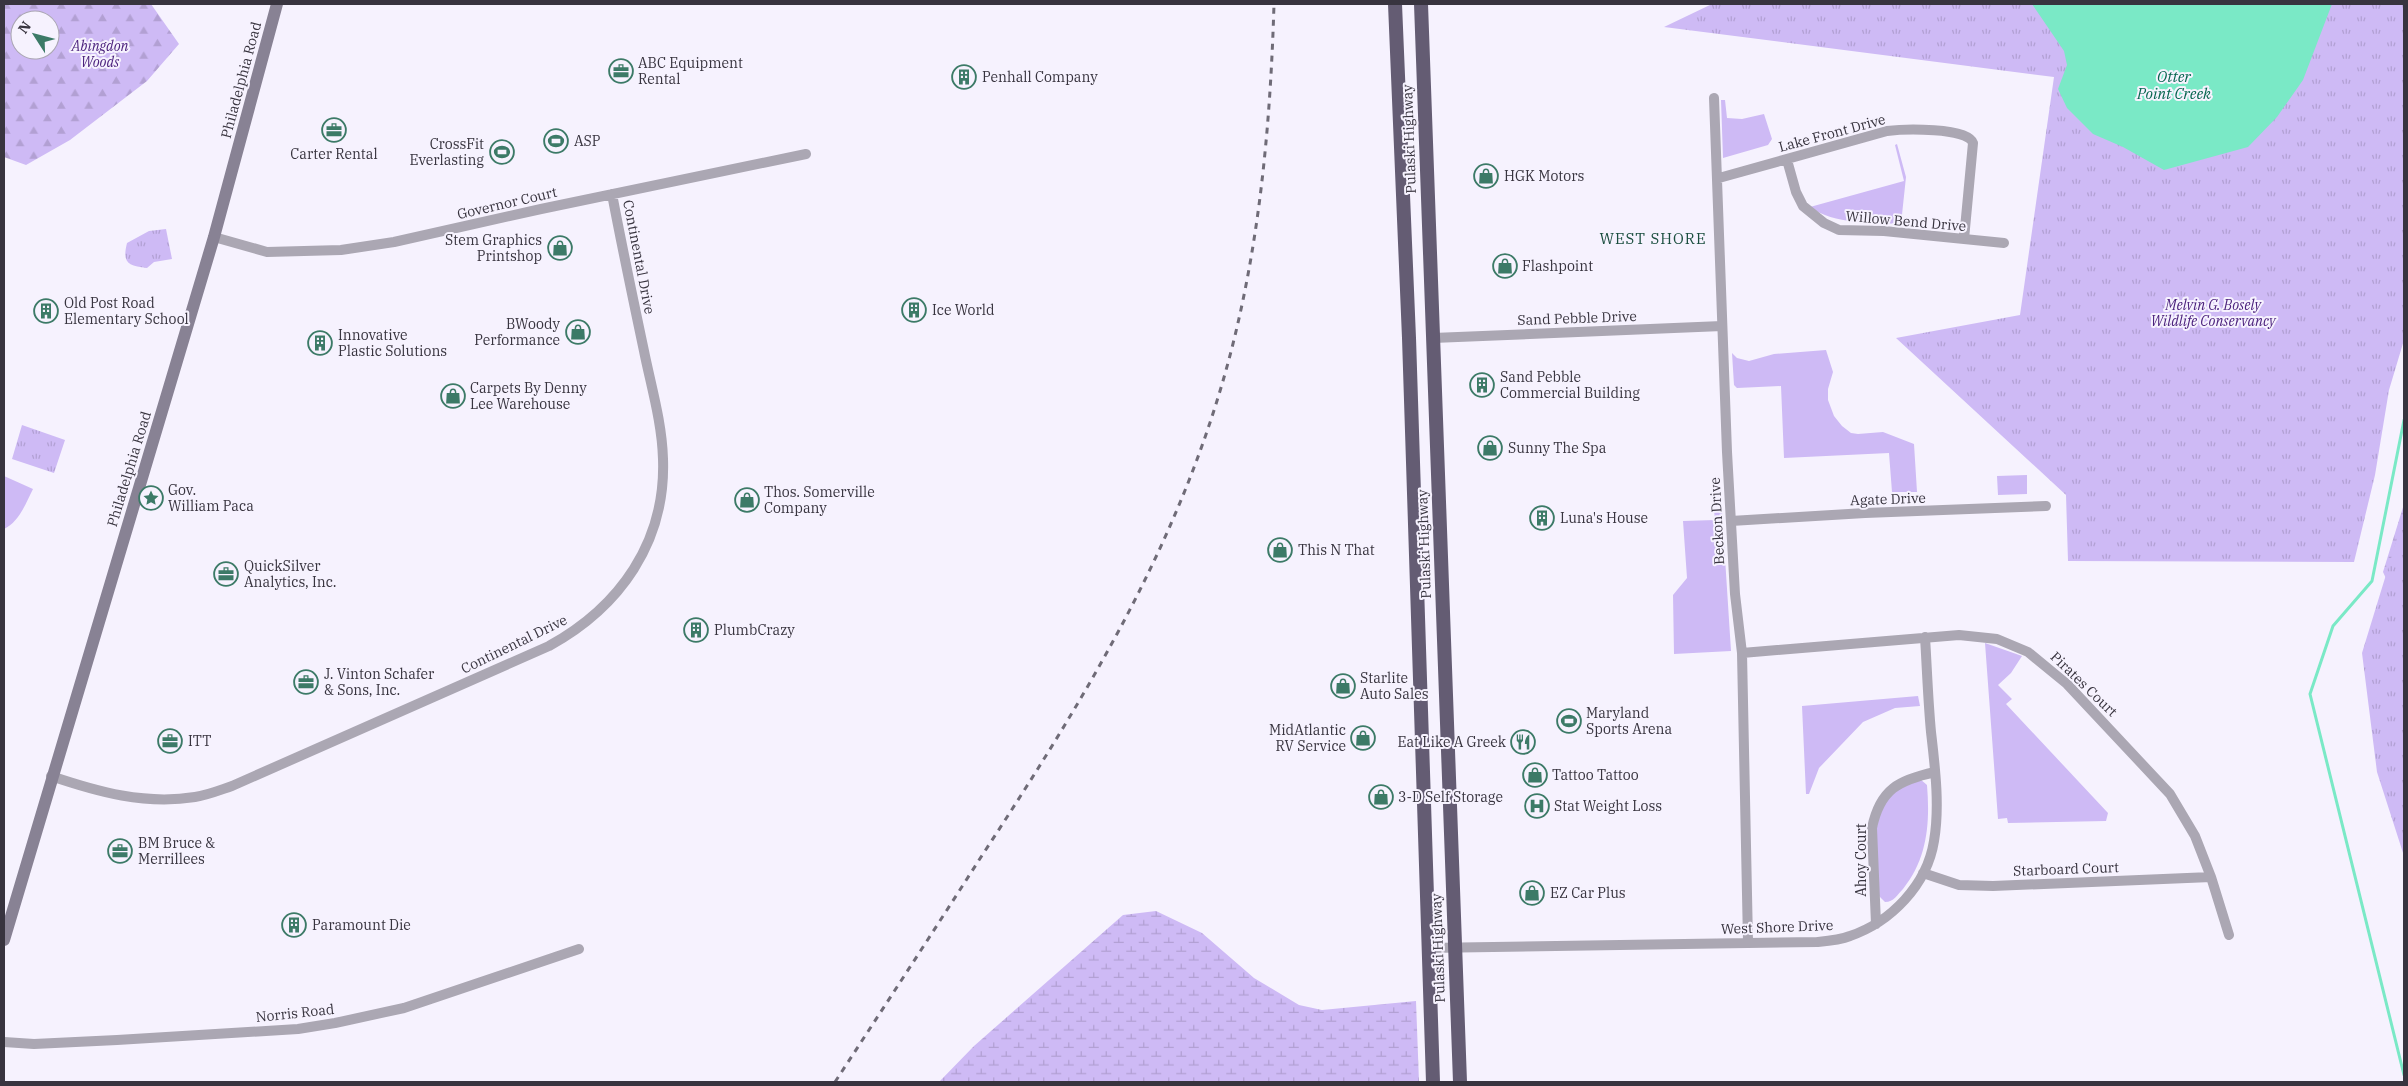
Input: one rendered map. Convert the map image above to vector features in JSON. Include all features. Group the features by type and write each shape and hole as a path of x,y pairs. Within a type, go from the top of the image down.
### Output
{"highway":[{"name":"Pulaski Highway","path":"1395,4 1410,348 1432,1082"},
{"name":"Pulaski Highway","path":"1421,4 1460,1082"}],"main road":[{"name":"Philadelphia Road","path":"4,940 51,776 214,237 277,4"}],"street":[{"name":"Beckon Drive","path":"1714,98 1719,178 1722,326 1731,521 1735,594 1742,653 1748,942"},
{"name":"Lake Front Drive","path":"1719,178 1899,130 1958,133 1968,136 1973,143 1964,239"},
{"name":"Governor Court","path":"214,237 267,252 341,250 394,242 806,154"},
{"name":"Willow Bend Drive","path":"1788,160 1796,192 1803,206 1824,224 1839,230 1884,231 2004,243"},
{"name":"Continental Drive","path":"51,776 103,792 142,799 197,797 232,786 549,646 573,632 605,606 629,576 649,540 659,508 663,459 658,417 612,194"},
{"name":"Sand Pebble Drive","path":"1433,338 1722,326"},
{"name":"Agate Drive","path":"1731,521 1865,513 2046,506"},
{"name":"Pirates Court","path":"1742,653 1959,635 1998,639 2028,652 2053,670 2170,794 2195,836 2211,877 2229,935"},
{"name":"West Shore Drive","path":"1428,948 1816,942 1848,937 1876,924 1908,896 1924,873 1934,844 1936,831 1935,772 1925,637"},
{"name":"Ahoy Court","path":"1876,924 1872,828 1875,813 1886,794 1896,784 1909,778 1935,772"},
{"name":"Starboard Court","path":"1924,873 1959,885 1993,886 2211,877"},
{"name":"Norris Road","path":"4,1042 55,1043 298,1029 317,1026 404,1008 579,949"}],"green space":[{"name":"Abingdon Woods","path":"4,4 151,4 179,44 147,81 70,140 26,165 4,157"},
{"name":"Melvin G. Bosely Wildlife Conservancy","path":"1712,4 2404,4 2404,340 2389,390 2375,475 2354,562 2068,561 2066,495 1896,338 2020,315 2054,77 1664,27"},
{"path":"1721,100 1725,100 1727,118 1742,119 1764,114 1772,139 1768,145 1723,158"},
{"path":"1897,144 1906,177 1901,224 1842,220 1820,213 1810,207 1904,181 1895,145"},
{"path":"166,229 172,259 154,262 147,268 135,266 128,262 125,255 127,243 149,231"},
{"path":"1826,350 1833,372 1828,389 1828,400 1834,416 1851,433 1883,432 1914,444 1917,492 1892,492 1889,453 1784,458 1781,386 1737,388 1734,385 1732,353 1737,358 1749,361 1774,354"},
{"path":"22,425 65,440 54,473 12,459"},
{"path":"2027,475 2027,494 1998,495 1997,476"},
{"path":"4,476 33,489 18,517 4,529"},
{"path":"2404,504 2404,639 2396,600 2383,572"},
{"path":"1714,510 1722,511 1731,651 1674,654 1673,595 1687,578 1683,521 1715,520"},
{"path":"2404,516 2404,856 2377,772 2362,653"},
{"path":"1985,643 2022,656 2011,673 1998,685 2012,699 2006,704 2108,813 2106,821 2008,823 2007,818 1998,819"},
{"path":"1918,696 1920,706 1895,708 1863,722 1819,768 1809,794 1806,794 1802,706"},
{"path":"1920,779 1927,785 1926,839 1918,865 1911,877 1893,899 1885,902 1879,896 1876,854 1877,826 1880,813 1897,789"},
{"path":"1156,911 1202,933 1254,978 1299,1005 1322,1010 1416,1001 1419,1082 939,1082 974,1046 1123,915"}],"water":[{"name":"Otter Point Creek","path":"2032,4 2332,4 2303,80 2277,117 2248,147 2164,170 2123,147 2093,134 2067,108 2058,89 2067,65 2064,51"}],"waterway":[{"path":"2404,420 2372,581 2333,626 2310,694 2404,1075"}],"railway":[{"path":"835,1082 1016,803 1083,694 1144,582 1171,524 1195,465 1216,404 1242,306 1259,206 1265,156 1274,4"}],"place":[{"name":"ABC Equipment Rental","path":"621,71"},
{"name":"Penhall Company","path":"964,77"},
{"name":"Carter Rental","path":"334,130"},
{"name":"ASP","path":"556,141"},
{"name":"CrossFit Everlasting","path":"502,152"},
{"name":"HGK Motors","path":"1486,176"},
{"name":"Stem Graphics Printshop","path":"560,248"},
{"name":"Flashpoint","path":"1505,266"},
{"name":"Ice World","path":"914,310"},
{"name":"Old Post Road Elementary School","path":"46,311"},
{"name":"BWoody Performance","path":"578,332"},
{"name":"Innovative Plastic Solutions","path":"320,343"},
{"name":"Sand Pebble Commercial Building","path":"1482,385"},
{"name":"Carpets By Denny Lee Warehouse","path":"453,396"},
{"name":"Sunny The Spa","path":"1490,448"},
{"name":"Gov. William Paca","path":"151,498"},
{"name":"Thos. Somerville Company","path":"747,500"},
{"name":"Luna's House","path":"1542,518"},
{"name":"This N That","path":"1280,550"},
{"name":"QuickSilver Analytics, Inc.","path":"226,574"},
{"name":"PlumbCrazy","path":"696,630"},
{"name":"J. Vinton Schafer & Sons, Inc.","path":"306,682"},
{"name":"Starlite Auto Sales","path":"1343,686"},
{"name":"Maryland Sports Arena","path":"1569,721"},
{"name":"MidAtlantic RV Service","path":"1363,738"},
{"name":"ITT","path":"170,741"},
{"name":"Eat Like A Greek","path":"1523,742"},
{"name":"Tattoo Tattoo","path":"1535,775"},
{"name":"3-D Self Storage","path":"1381,797"},
{"name":"Stat Weight Loss","path":"1537,806"},
{"name":"BM Bruce & Merrillees","path":"120,851"},
{"name":"EZ Car Plus","path":"1532,893"},
{"name":"Paramount Die","path":"294,925"}],"district":[{"name":"WEST SHORE","path":"1653,238"}]}
